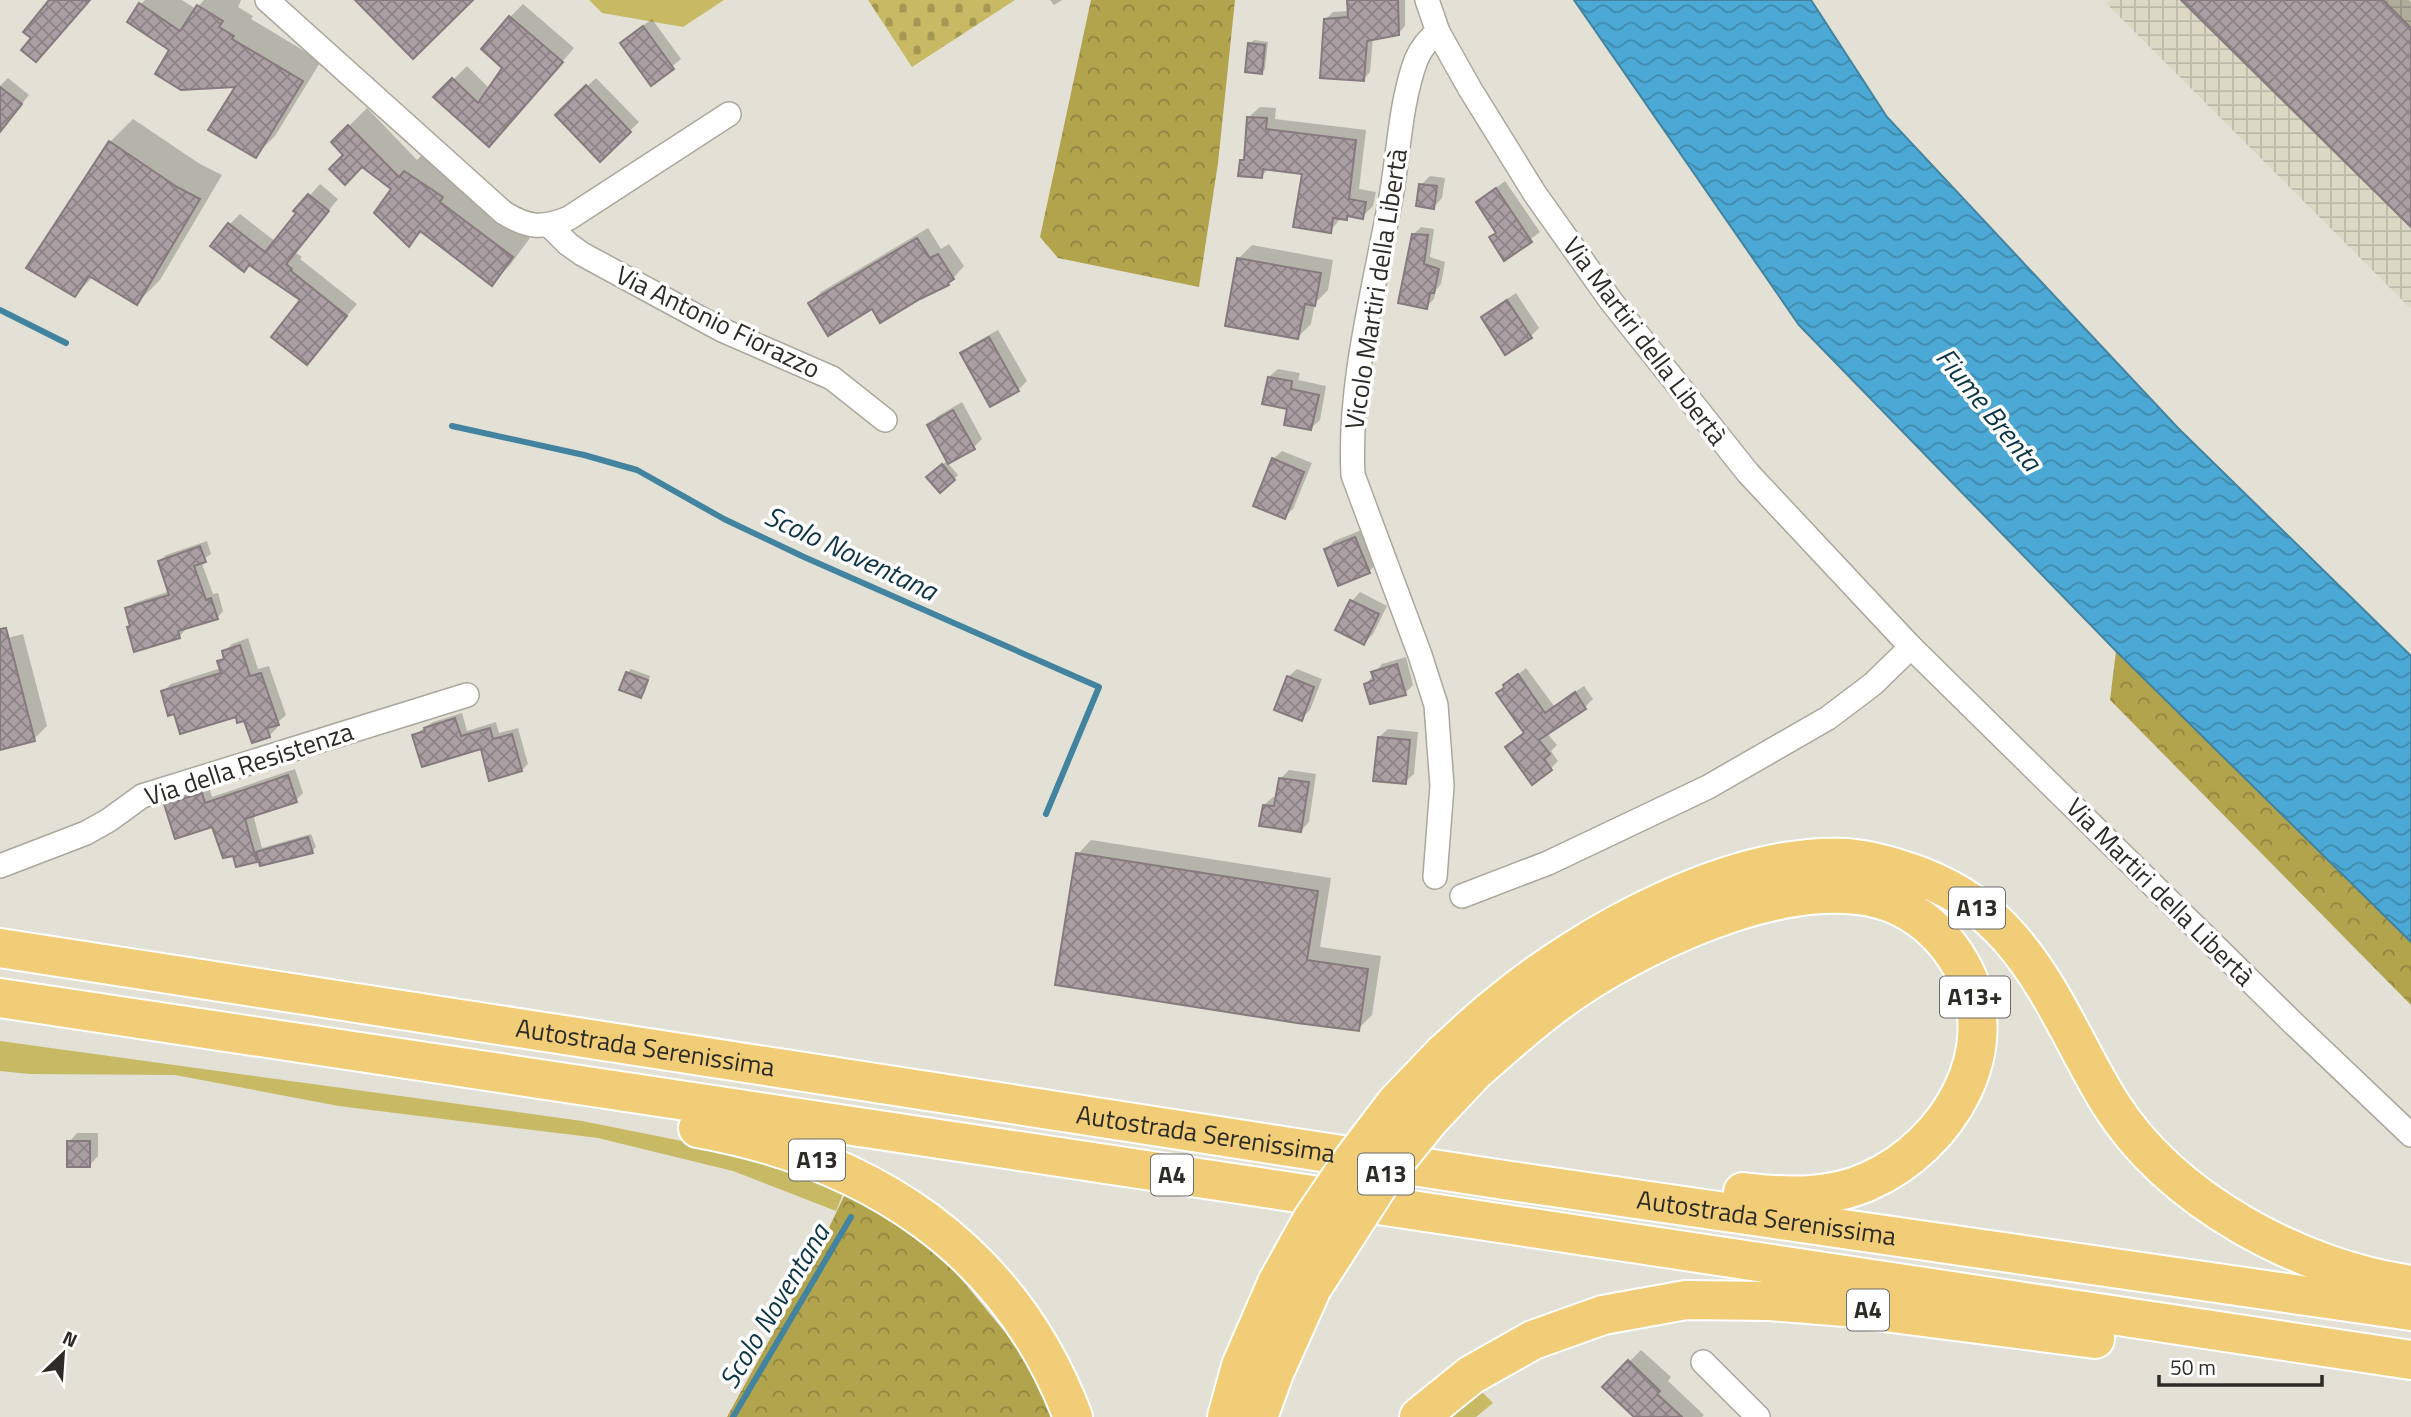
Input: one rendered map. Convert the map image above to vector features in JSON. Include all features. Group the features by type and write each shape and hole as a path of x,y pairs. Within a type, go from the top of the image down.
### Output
{"highway":[{"name":"A13","path":"1258,1417 1274,1373 1312,1220 1396,1103 1459,1063 1498,1004 1592,939 1689,890 1751,870 1798,859 1847,858 1897,867 1938,883 1982,911 2008,936 2030,963 2060,1011 2083,1058 2112,1106 2152,1156 2226,1215 2286,1248 2346,1272 2411,1285"},
{"name":"A13+","path":"1459,1063 1510,1040 1572,992 1631,957 1694,927 1772,902 1823,893 1862,895 1900,907 1922,920 1952,949 1974,994 1979,1016 1978,1047 1964,1090 1953,1109 1907,1160 1866,1183 1815,1195 1787,1195 1700,1187 1617,1174 1504,1180"},
{"name":"Autostrada Serenissima","path":"0,948 1504,1180 2411,1311"},
{"name":"Autostrada Serenissima","path":"0,998 2411,1360"},
{"name":"A13","path":"455,1067 600,1111 772,1144 822,1162 889,1196 955,1243 1007,1297 1028,1324 1047,1358 1073,1417"},
{"name":"A13","path":"1227,1417 1241,1366 1295,1285"},
{"name":"A4","path":"1419,1417 1471,1375 1533,1340 1603,1315 1686,1300 1769,1301 1845,1307 2221,1355 2345,1350"}],"street":[{"path":"267,0 504,213 533,226 551,226 569,218 729,114"},
{"name":"Via Martiri della Libertà","path":"1427,0 1438,32 1535,194 1620,312 1748,473 1911,647 2291,1021 2411,1135"},
{"name":"Vicolo Martiri della Libertà","path":"1435,877 1442,786 1436,705 1353,475 1351,446 1359,376 1405,104 1419,51 1428,39 1438,32"},
{"name":"Via Antonio Fiorazzo","path":"551,226 568,244 594,261 722,330 832,378 885,420"},
{"path":"1462,896 1548,863 1708,787 1828,718 1873,684 1911,647"},
{"name":"Via della Resistenza","path":"0,866 86,834 142,796 467,695"},
{"path":"1703,1362 1758,1417"}],"shaded area":[{"path":"2111,0 2411,0 2411,309 2107,4"}],"green space":[{"path":"589,0 724,0 683,27 602,13"},
{"path":"868,0 1015,0 912,67"},
{"path":"1091,0 1235,0 1218,163 1199,287 1058,258 1040,237"},
{"path":"2116,651 2411,942 2411,1005 2110,700"},
{"path":"0,1041 582,1121 737,1152 845,1189 836,1211 733,1171 598,1138 339,1106 175,1075 30,1074 0,1071"},
{"path":"847,1190 939,1252 1018,1348 1045,1394 1053,1417 727,1417 814,1259"},
{"path":"1480,1390 1493,1403 1476,1417 1451,1417"}],"water":[{"name":"Fiume Brenta","path":"1574,0 1811,0 1887,117 2178,428 2411,656 2411,942 2116,651 1799,325"}],"building":[{"path":"49,0 90,0 36,62 21,50 31,38 23,32"},
{"path":"355,0 473,0 413,59"},
{"path":"1347,0 1398,0 1399,35 1367,41 1364,81 1320,78 1324,19 1348,17"},
{"path":"2181,0 2383,0 2411,28 2411,227"},
{"path":"139,3 180,31 197,5 223,21 219,27 234,36 232,39 303,81 256,158 208,130 235,87 181,90 155,74 169,50 127,22"},
{"path":"509,16 563,62 489,147 433,97 452,78 478,103 502,68 481,49"},
{"path":"643,26 674,69 651,86 620,43"},
{"path":"1248,43 1265,45 1262,74 1245,72"},
{"path":"586,85 631,132 600,162 555,115"},
{"path":"0,87 22,104 0,132"},
{"path":"1247,117 1267,118 1266,129 1356,140 1349,199 1366,202 1363,219 1347,216 1347,220 1333,218 1331,233 1293,227 1302,174 1263,169 1262,178 1238,176 1240,160 1244,160"},
{"path":"348,125 399,177 404,171 443,197 440,202 513,257 492,286 420,231 409,247 374,213 391,189 362,167 345,185 329,169 343,155 331,142"},
{"path":"109,141 177,187 200,199 137,305 89,276 75,297 26,268"},
{"path":"1419,184 1437,186 1434,209 1416,206"},
{"path":"1496,188 1532,242 1504,261 1489,237 1496,233 1476,202"},
{"path":"308,194 329,211 286,264 347,316 307,365 271,337 300,300 249,265 244,272 210,246 228,223 265,252"},
{"path":"1412,234 1428,235 1424,264 1439,269 1434,293 1430,293 1427,309 1398,303"},
{"path":"917,238 930,258 938,254 954,279 949,285 880,323 872,309 828,336 808,303"},
{"path":"1237,258 1321,273 1315,306 1305,304 1298,339 1225,326"},
{"path":"1507,300 1532,338 1505,355 1481,317"},
{"path":"989,337 1019,391 990,407 960,353"},
{"path":"1268,377 1292,381 1291,389 1319,395 1311,430 1284,425 1287,409 1262,404"},
{"path":"953,410 975,449 948,464 927,425"},
{"path":"1272,458 1304,472 1285,519 1253,506"},
{"path":"942,464 955,480 940,493 926,477"},
{"path":"1355,537 1370,573 1338,586 1324,549"},
{"path":"200,546 206,562 194,566 206,600 211,598 218,619 178,631 180,638 134,652 125,608 169,595 158,561"},
{"path":"1350,600 1379,614 1364,645 1335,630"},
{"path":"6,628 35,741 0,750 0,629"},
{"path":"240,645 250,676 261,673 279,725 267,728 270,737 252,743 244,721 237,723 236,717 180,734 174,714 168,716 161,691 221,673 217,661 224,659 222,651"},
{"path":"1397,664 1406,695 1370,704 1364,684 1374,680 1371,672"},
{"path":"626,672 648,680 641,698 619,690"},
{"path":"1518,674 1545,713 1575,692 1586,709 1539,740 1550,754 1544,759 1552,770 1532,785 1505,747 1524,733 1496,693"},
{"path":"1287,676 1314,687 1302,721 1274,710"},
{"path":"455,718 461,736 490,728 493,739 512,734 522,771 489,781 481,749 422,767 412,735"},
{"path":"1378,737 1410,740 1406,784 1373,781"},
{"path":"288,775 297,802 245,819 257,862 236,867 233,856 223,858 212,827 175,839 164,804 202,793 205,803"},
{"path":"1279,778 1309,782 1301,832 1259,826 1263,805 1274,806"},
{"path":"308,837 313,853 260,866 256,852"},
{"path":"1076,853 1318,891 1307,960 1368,969 1359,1031 1055,985"},
{"path":"67,1141 90,1141 90,1167 67,1167"},
{"path":"1628,1360 1660,1391 1657,1394 1682,1417 1634,1417 1602,1387"}],"waterway":[{"name":"Scolo Noventana","path":"0,310 66,343"},
{"name":"Scolo Noventana","path":"452,426 584,455 637,470 724,519 804,557 1099,687 1046,814"},
{"name":"Scolo Noventana","path":"733,1417 851,1217"}]}
